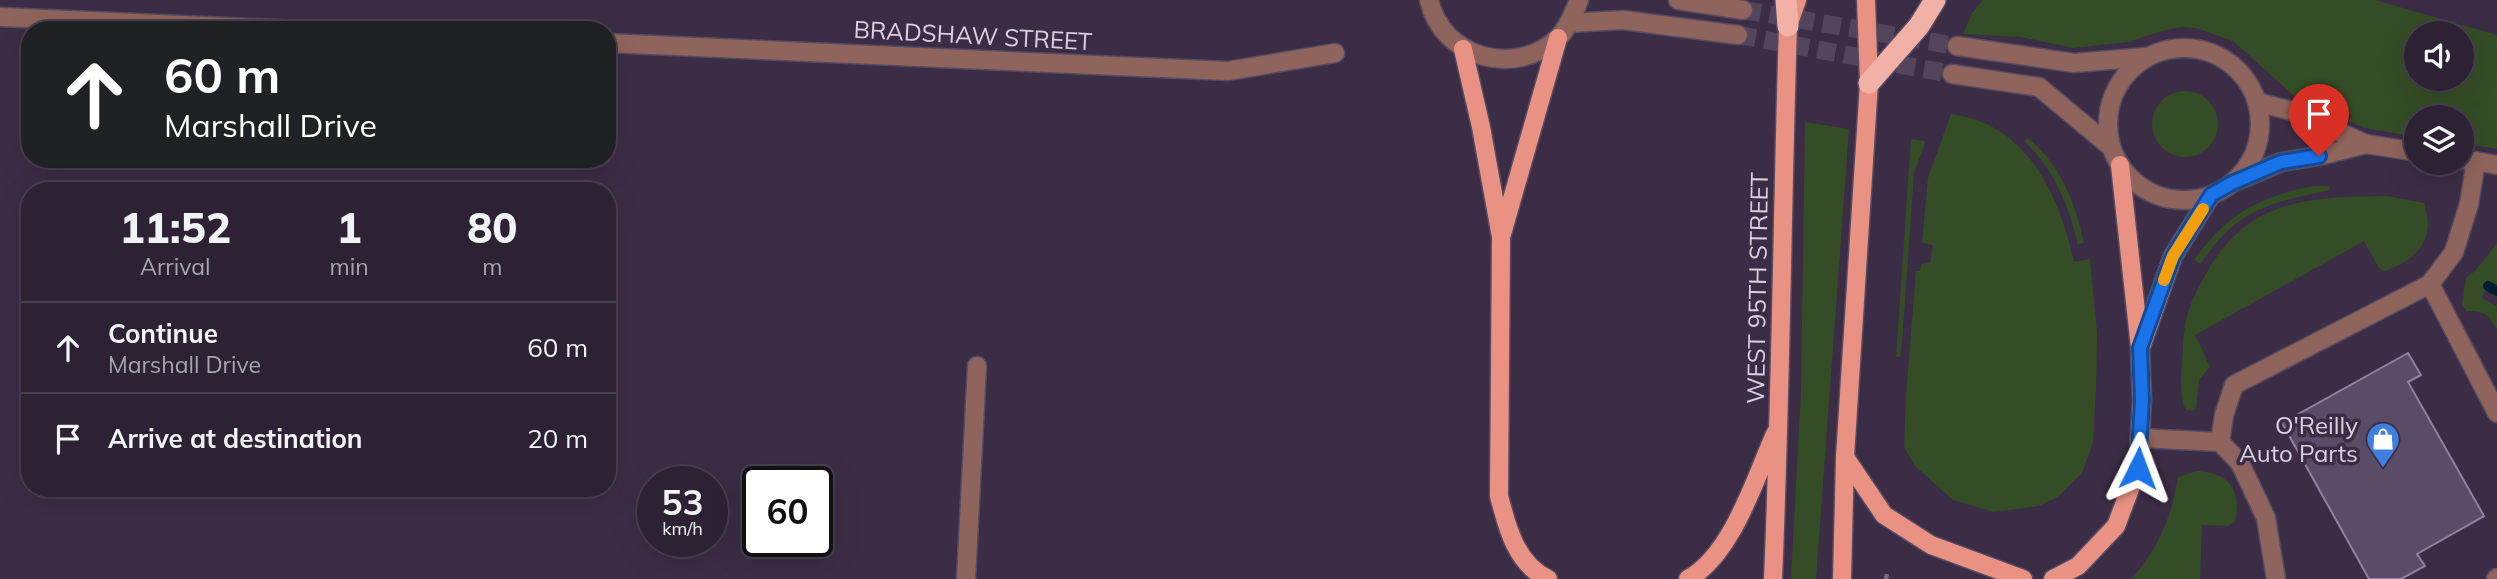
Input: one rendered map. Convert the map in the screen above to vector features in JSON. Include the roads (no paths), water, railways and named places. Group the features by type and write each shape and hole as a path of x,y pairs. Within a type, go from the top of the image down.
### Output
{"highway":[{"path":"1786,0 1788,26"},
{"path":"1869,83 1919,26 1936,0"}],"main road":[{"name":"WEST 95TH STREET","path":"1773,579 1788,26 1797,0"},
{"path":"1842,579 1845,457 1869,83 1866,0"},
{"path":"1501,237 1558,38"},
{"path":"1463,49 1481,127 1501,237 1499,496 1509,537 1536,573 1548,579"},
{"path":"2053,579 2078,566 2116,526 2138,468 2140,348 2120,166"},
{"path":"2140,348 2173,256 2211,195"},
{"path":"1688,579 1712,562 1728,538 1779,424"},
{"path":"1845,457 1884,514 1931,545 2024,579"}],"street":[{"path":"1429,0 1431,11 1444,33 1463,49 1487,58 1512,60 1536,53 1558,38 1569,23 1579,0"},
{"path":"1678,0 1743,10"},
{"path":"0,17 92,21"},
{"path":"1569,23 1623,20 1738,35"},
{"name":"BRADSHAW STREET","path":"616,43 1228,71 1335,53"},
{"path":"1957,46 2074,63 2146,57 2168,49 2190,47 2213,53 2240,73 2257,102 2260,124 2257,147 2247,167 2232,183"},
{"path":"2146,57 2126,74 2113,96 2108,121 2111,147 2120,166 2137,184 2161,196 2186,200 2211,195 2281,162 2366,144"},
{"path":"1952,74 2039,87 2111,147"},
{"path":"2257,102 2292,111 2366,144 2404,150"},
{"path":"2474,161 2497,165"},
{"path":"2220,442 2224,415 2234,385 2430,284 2454,251 2469,204 2469,175"},
{"path":"2430,284 2497,413"},
{"path":"966,579 978,366"},
{"path":"2140,438 2220,442 2239,463 2266,518 2276,579"}],"waterway":[{"path":"2488,286 2497,291"}],"tunnel":[{"path":"1743,10 1957,46"},
{"path":"1738,35 1952,74"}],"place":[{"name":"O'Reilly Auto Parts","path":"2383,469"}]}
